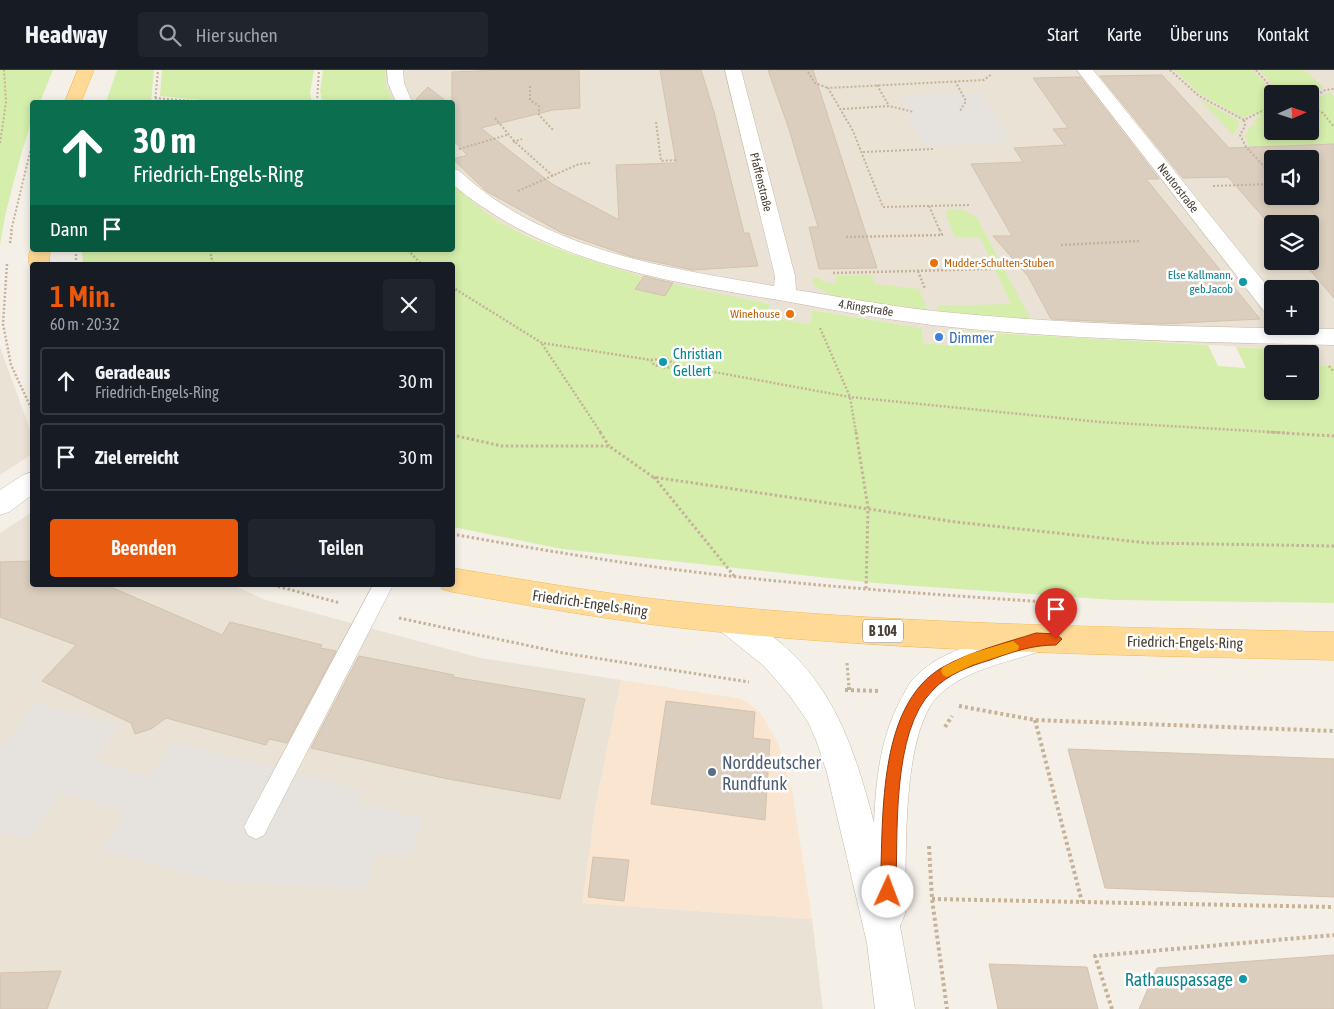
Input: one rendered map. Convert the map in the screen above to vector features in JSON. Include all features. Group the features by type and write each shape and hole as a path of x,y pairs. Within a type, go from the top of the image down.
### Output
{"main road":[{"path":"74,100 86,70"},
{"name":"Friedrich-Engels-Ring","path":"455,581 624,610 729,621 1036,639 1334,646"}],"street":[{"path":"395,70 396,83 403,100"},
{"name":"Pfaffenstraße","path":"733,70 785,285"},
{"name":"Neutorstraße","path":"1085,70 1264,296"},
{"name":"4.Ringstraße","path":"455,177 488,206 515,222 542,234 602,255 659,271 785,285 821,300 955,320 1103,331 1238,337 1264,335"},
{"name":"4.Ringstraße","path":"1319,335 1334,337"},
{"path":"0,504 30,483"},
{"path":"729,621 774,656 801,686 818,711 831,736 844,773 886,943 895,1009"},
{"name":"Friedrich-Engels-Ring","path":"886,943 893,776 902,730 919,697 928,685 947,672 969,660 1036,639"}],"lane":[{"path":"256,827 382,587"}],"path":[{"path":"0,143 6,102 4,70"},
{"path":"158,70 155,98 180,100"},
{"path":"317,100 319,70"},
{"path":"1170,70 1185,86 1199,96 1244,120"},
{"path":"1256,70 1269,85"},
{"path":"808,72 813,82 828,88 984,80 992,74"},
{"path":"955,81 966,102 960,111"},
{"path":"878,85 889,106"},
{"path":"530,86 530,100 539,106 540,115 553,130"},
{"path":"828,88 843,109 883,207 969,205"},
{"path":"1319,94 1325,90 1334,89"},
{"path":"843,109 889,106 914,112"},
{"path":"1244,120 1264,110"},
{"path":"1319,111 1323,113 1334,127"},
{"path":"495,118 514,142 554,176"},
{"path":"1244,120 1245,126 1240,135 1246,147 1264,166"},
{"path":"656,122 661,161 678,160"},
{"path":"455,150 507,135"},
{"path":"514,142 522,139"},
{"path":"862,152 933,149"},
{"path":"10,246 13,217 30,152"},
{"path":"1260,162 1264,161"},
{"path":"488,206 580,164 590,163"},
{"path":"1178,188 1264,184"},
{"path":"846,237 942,235 929,206"},
{"path":"1061,245 1140,241"},
{"path":"410,252 419,262"},
{"path":"8,255 1,325 11,365 30,406"},
{"path":"785,285 991,269"},
{"path":"0,284 5,284"},
{"path":"455,289 542,343 651,360 658,357 671,360 676,366"},
{"path":"821,300 818,311 819,326 850,397 868,508 866,590"},
{"path":"542,343 610,446 653,477 735,577"},
{"path":"651,360 654,365 667,368 676,366 850,397 1100,422 1334,436"},
{"path":"1329,366 1334,372"},
{"path":"455,436 502,446 610,446"},
{"path":"653,477 956,522 1148,542 1334,546"},
{"path":"455,535 567,555 735,577 866,590 1069,604"},
{"path":"280,587 369,611 563,653 756,683 801,686"},
{"path":"944,729 958,706 1035,720 1334,730"},
{"path":"1035,720 1082,902"},
{"path":"928,844 932,899 947,1009"},
{"path":"932,899 1334,907"},
{"path":"1112,1009 1095,956 1334,935"}],"shaded area":[{"path":"385,70 1334,70 1334,366 1319,366 1319,345 1264,345 1264,348 956,331 957,346 923,343 922,328 814,310 810,324 766,317 769,304 672,284 665,296 635,289 642,277 537,240 507,226 480,210 455,186 455,100 392,100 386,84"},
{"path":"980,93 1012,142 924,146 899,96"},
{"path":"0,347 30,430 30,455 0,475"},
{"path":"30,513 30,587 237,587 266,600 481,658 621,680 595,809 583,903 812,919 823,1009 0,1009 0,533"},
{"path":"621,680 742,699 760,712 778,743 792,790 812,919 582,903 595,809"},
{"path":"34,703 118,725 96,759 148,777 172,742 365,791 360,803 423,818 410,857 377,853 365,890 209,880 101,849 125,812 62,792 31,839 0,832 0,749"}],"green space":[{"path":"0,70 53,70 41,100 30,100 30,123 9,200 0,246"},
{"path":"117,70 154,70 151,100 107,100"},
{"path":"162,70 314,70 310,93 312,100 201,100 160,96"},
{"path":"323,70 385,70 386,84 392,100 322,100 320,91"},
{"path":"1174,70 1253,70 1266,85 1264,85 1264,140 1319,140 1319,98 1329,92 1334,96 1334,144 1250,147 1245,136 1250,127 1256,124 1254,120 1261,117 1256,113 1243,118 1202,95"},
{"path":"1260,70 1304,70 1323,87 1319,90 1319,85 1272,84"},
{"path":"1200,99 1238,120 1239,125 1233,135"},
{"path":"455,186 499,222 523,234 540,242 643,277 636,288 672,284 770,304 766,317 810,324 813,310 922,328 923,343 957,346 956,331 1208,345 1218,366 1246,368 1236,347 1264,348 1264,400 1319,400 1319,366 1334,366 1334,603 1115,600 875,583 562,549 455,527 455,262 83,262 82,252 455,252"},
{"path":"948,209 961,209 977,218 1031,320 940,313 937,306 1011,304 980,237 955,237 946,214"},
{"path":"872,275 875,284 919,289 928,312 833,296 814,286 812,281 813,278 819,278 823,282 836,284 836,276"}],"building":[{"path":"579,70 580,108 553,110 481,128 552,184 619,220 616,165 676,163 660,70 701,70 714,112 744,233 749,233 758,266 693,270 629,256 560,232 486,191 455,161 455,158 467,155 455,142 455,100 452,100 452,72"},
{"path":"768,70 813,70 877,268 819,269 809,227 818,227 789,129"},
{"path":"1162,75 1229,148 1334,144 1334,298 1310,270 1319,270 1319,215 1264,215 1264,218 1228,177 1183,178 1100,76"},
{"path":"1080,77 1159,179 1146,179 1260,319 1162,324 1051,319 1028,276 993,236 1012,236 971,164 1023,162 1014,148 1065,145 1053,129 1068,128 1033,78"},
{"path":"428,87 444,100 417,100"},
{"path":"644,276 673,283 665,296 635,289"},
{"path":"30,561 30,587 111,587 222,635 230,622 322,645 320,648 336,651 287,743 269,739 266,745 166,718 151,729 135,734 131,723 42,681 76,645 0,617 0,562"},
{"path":"359,656 454,675 453,677 585,699 560,799 443,778 311,748"},
{"name":"Norddeutscher Rundfunk","path":"666,701 755,712 753,738 770,740 765,820 651,804"},
{"path":"1068,749 1334,759 1334,897 1105,888"},
{"path":"593,857 629,860 624,901 588,897"},
{"name":"Rathauspassage","path":"1334,955 1334,1009 1139,1009 1157,968"},
{"path":"989,964 1087,967 1098,1009 998,1009"},
{"path":"61,971 47,1009 0,1009 0,973"}],"slow traffic":[{"path":"947,671 969,660 1013,646"}],"place":[{"name":"Mudder-Schulten-Stuben","path":"934,263"},
{"name":"Else Kallmann, geb.Jacob","path":"1243,282"},
{"name":"Winehouse","path":"790,314"},
{"name":"Dimmer","path":"939,337"},
{"name":"Christian Gellert","path":"663,362"},
{"name":"Norddeutscher Rundfunk","path":"712,772"},
{"name":"Rathauspassage","path":"1243,979"}],"route":[{"path":"888,892 893,776 902,730 919,697 928,685 969,660 1036,639 1056,639"}]}
